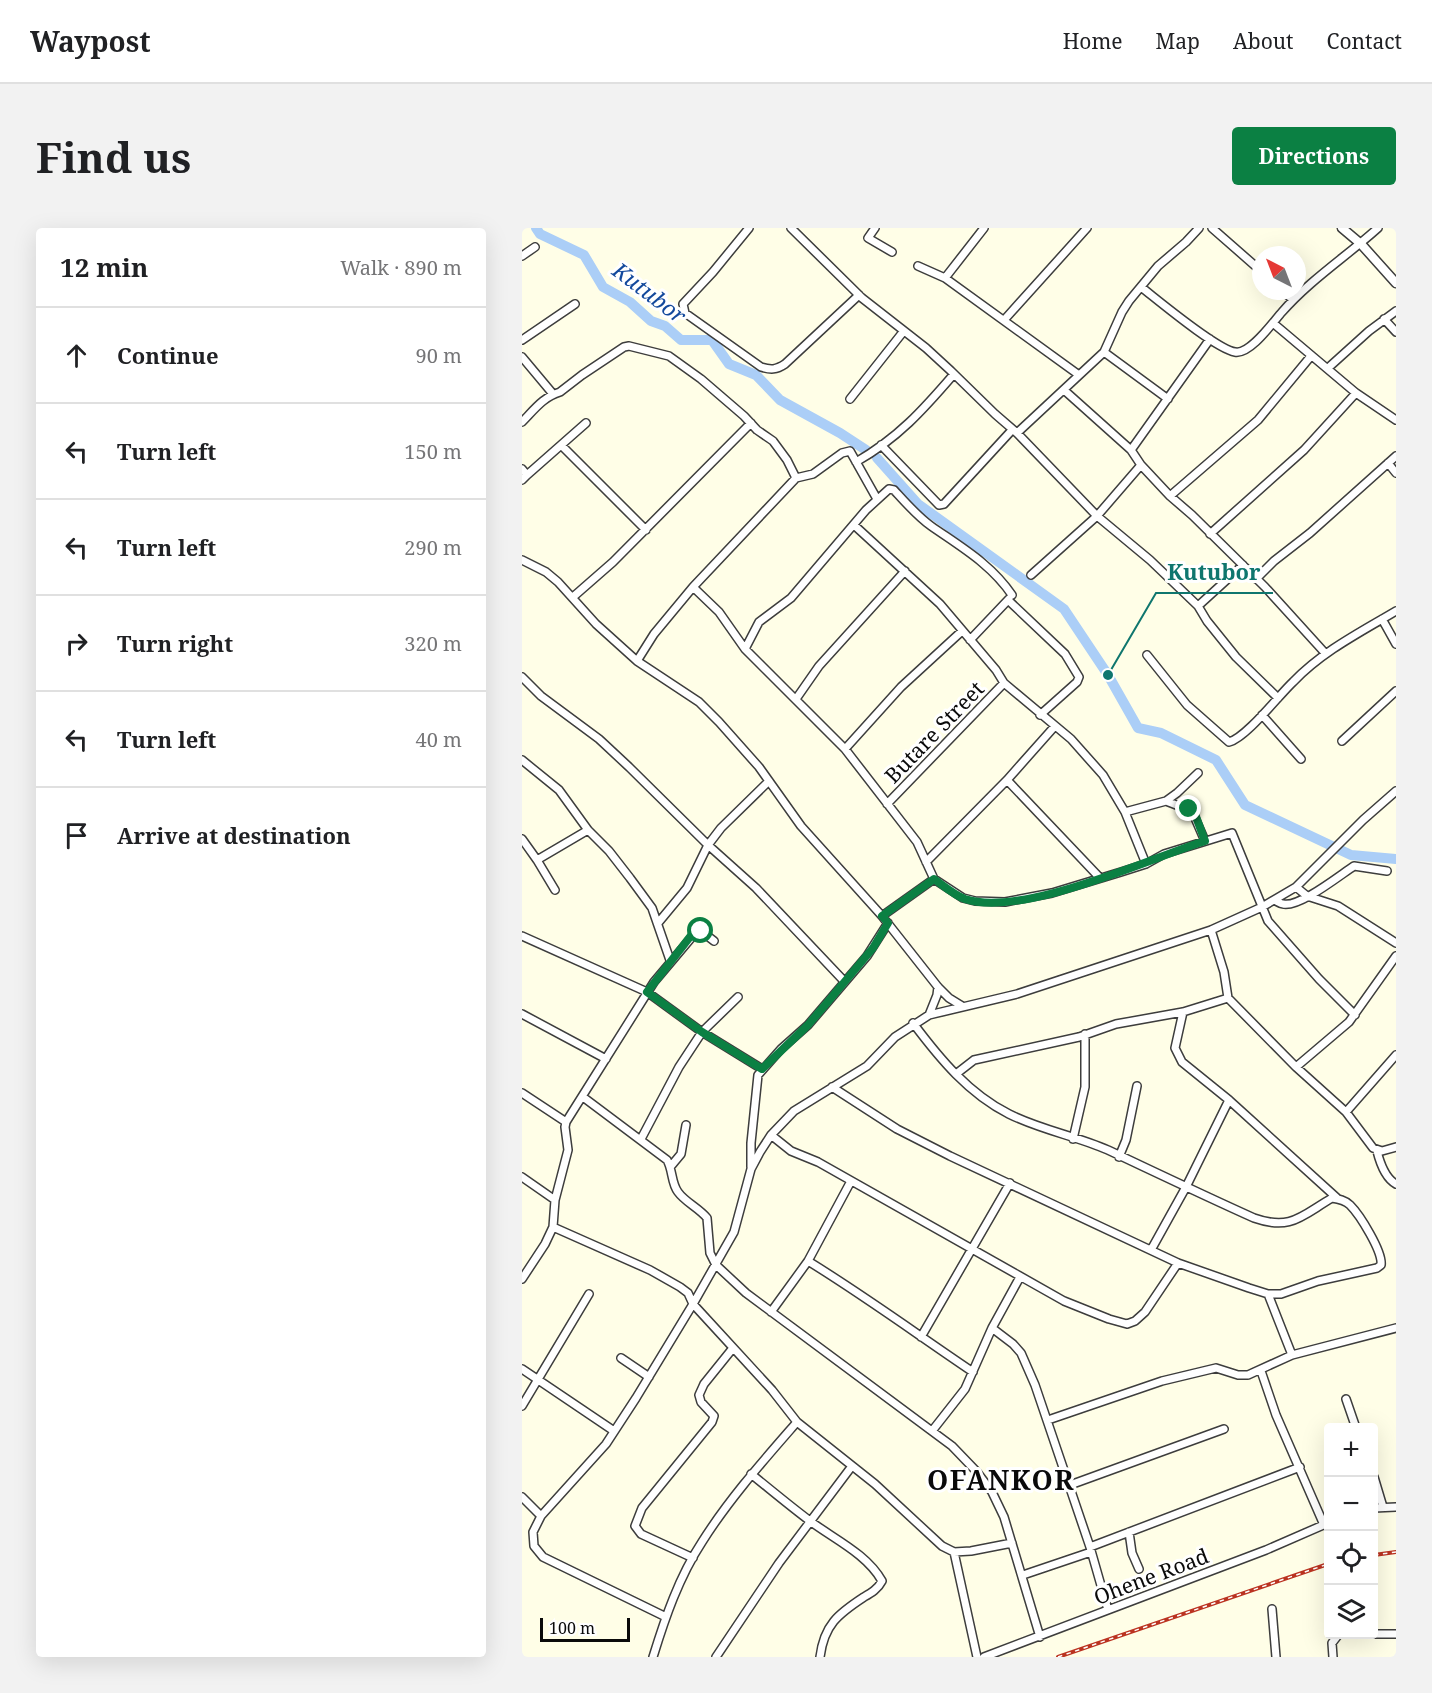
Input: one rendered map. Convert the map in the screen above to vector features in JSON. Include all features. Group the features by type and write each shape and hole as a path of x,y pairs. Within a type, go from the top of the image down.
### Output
{"street":[{"path":"749,228 683,304 685,313 761,367 772,370 785,364 859,295"},
{"path":"790,228 859,295 926,348 1015,432 1097,516 1150,560 1198,606 1236,657 1278,698"},
{"path":"875,228 868,238 892,252"},
{"path":"945,278 984,228"},
{"path":"1005,319 1087,228"},
{"path":"881,445 939,505 944,504 1015,432 1104,352 1122,312 1141,287 1158,266 1199,228"},
{"path":"1212,228 1252,263"},
{"path":"1342,228 1361,244 1396,283"},
{"path":"1306,289 1378,228"},
{"path":"522,256 535,247"},
{"path":"918,266 945,278 1005,319 1079,375"},
{"path":"1141,287 1210,339 1235,352 1243,351 1257,340 1293,300"},
{"path":"522,340 575,304"},
{"path":"1328,368 1384,319 1396,312"},
{"path":"1384,319 1396,332"},
{"path":"1273,323 1356,393 1396,420"},
{"path":"850,399 903,332"},
{"path":"1131,450 1210,339"},
{"path":"522,422 537,406 553,394 560,392 615,352 629,346 658,353 677,361 701,379 757,430 773,441 783,453 796,478"},
{"path":"1104,352 1168,399"},
{"path":"1170,496 1258,420 1311,356"},
{"path":"522,357 553,394"},
{"path":"856,462 916,418 954,374"},
{"path":"1064,390 1131,450 1141,465 1170,496 1243,565 1325,653"},
{"path":"1210,534 1304,450 1356,393"},
{"path":"524,475 586,423"},
{"path":"573,597 646,530 751,423"},
{"path":"561,445 646,530"},
{"path":"637,661 654,634 693,587 796,478 813,474 846,451 850,451 877,499"},
{"path":"1256,579 1396,456"},
{"path":"1388,463 1396,473"},
{"path":"1031,575 1097,516 1141,465"},
{"path":"745,649 759,622 792,598 877,499 889,489 894,490 929,525 959,544 994,573 1065,654 1079,677 1077,682 1040,715"},
{"path":"854,525 940,604 1004,683 1071,739 1103,775 1125,812 1146,864"},
{"path":"522,560 546,573 573,597 596,624 637,661 699,702 742,747 801,826 888,923 938,987 949,998 963,1006"},
{"path":"1198,606 1243,565"},
{"path":"796,699 819,666 905,571"},
{"path":"693,587 719,612 745,649 844,749 916,842 934,879 963,898 975,901 1005,902 1052,893 1146,864 1164,854 1232,833 1268,921 1318,979 1355,1015"},
{"path":"970,640 1012,596"},
{"path":"1147,655 1187,705 1229,742 1234,741 1293,681 1325,653 1396,611"},
{"path":"1382,619 1396,644"},
{"path":"844,749 901,687 962,631"},
{"path":"522,677 558,710 599,739 756,888 844,981"},
{"name":"Butare Street","path":"887,804 1004,683"},
{"path":"1342,741 1396,691"},
{"path":"1262,714 1301,759"},
{"path":"926,862 1007,780 1055,726"},
{"path":"522,760 559,790 588,830 609,851 630,878 652,908 670,960"},
{"path":"1125,812 1166,801 1198,773"},
{"path":"1007,780 1100,878"},
{"path":"658,922 687,888 708,844 739,809 769,781"},
{"path":"751,1169 771,1135 794,1111 867,1066 895,1037 913,1023 928,1015 1017,994 1211,930 1262,907 1296,887 1344,841 1362,820 1396,790"},
{"path":"1166,801 1192,811 1205,841"},
{"path":"537,861 588,830"},
{"path":"522,839 555,890"},
{"path":"1274,900 1288,904 1307,896 1340,878 1354,866 1387,872"},
{"path":"882,916 934,879"},
{"path":"1296,887 1307,896 1338,906 1396,944"},
{"path":"666,1617 543,1557 534,1546 533,1532 541,1516 592,1461 614,1431 649,1377 734,1232 751,1169 756,1084 762,1069 808,1025 873,948 888,923"},
{"path":"1211,930 1224,972 1228,998 1296,1068 1346,1112 1377,1150 1385,1172 1396,1184"},
{"path":"522,1279 545,1244 553,1227 555,1200 568,1150 566,1122 647,992 670,960 697,931 701,931 714,941"},
{"path":"522,936 647,992 702,1032 762,1069"},
{"path":"1296,1068 1355,1015 1396,956"},
{"path":"928,1015 938,987"},
{"path":"641,1139 679,1067 702,1032 738,997"},
{"path":"956,1074 974,1060 1085,1034 1116,1024 1183,1012 1228,998"},
{"path":"832,1087 897,1129 1178,1263 1268,1294 1281,1294 1318,1281 1377,1268 1381,1265 1382,1261 1376,1247 1361,1220 1348,1204 1338,1198 1229,1100 1187,1067 1178,1056 1175,1048 1183,1012"},
{"path":"522,1014 606,1059"},
{"path":"913,1023 936,1054 956,1074 980,1095 1010,1114 1103,1149 1254,1218 1279,1225 1291,1222 1332,1198 1338,1198"},
{"path":"1073,1138 1085,1087 1085,1034"},
{"path":"1346,1112 1396,1055"},
{"path":"1119,1157 1126,1140 1137,1086"},
{"path":"522,1093 566,1122"},
{"path":"583,1097 667,1160 679,1194 707,1218 710,1253 716,1265 746,1293 952,1446 977,1472 992,1492 1004,1517 1040,1637"},
{"path":"1151,1250 1186,1187 1229,1100"},
{"path":"670,1166 681,1154 686,1125"},
{"path":"771,1135 792,1151 818,1162 1064,1301 1127,1324 1135,1321 1145,1312 1178,1263"},
{"path":"1377,1150 1396,1147"},
{"path":"522,1177 555,1200"},
{"path":"771,1311 808,1261 852,1181"},
{"path":"921,1337 1010,1183"},
{"path":"553,1227 650,1270 688,1293 693,1304 772,1390 797,1422 875,1484 942,1546 954,1552 1012,1543"},
{"path":"808,1261 868,1298 973,1372"},
{"path":"932,1431 952,1408 973,1372 992,1328 1020,1277"},
{"path":"522,1406 589,1294"},
{"path":"1268,1294 1293,1355"},
{"path":"992,1328 1021,1353 1035,1385 1070,1485 1108,1610"},
{"path":"1048,1420 1162,1381 1216,1368 1238,1375 1248,1375 1293,1355 1396,1328"},
{"path":"693,1558 641,1534 635,1526 636,1520 642,1508 712,1422 714,1416 701,1402 699,1395 704,1384 733,1348"},
{"path":"621,1358 649,1377"},
{"path":"522,1369 614,1431"},
{"path":"1261,1371 1276,1415 1324,1520"},
{"path":"1346,1400 1354,1423"},
{"path":"653,1657 666,1617 702,1542 752,1474 797,1422"},
{"path":"1070,1485 1224,1429"},
{"path":"716,1657 779,1563 852,1466"},
{"path":"1023,1575 1300,1467"},
{"path":"752,1474 868,1564 882,1581 877,1589 854,1604 829,1627 825,1632 820,1657"},
{"path":"1378,1490 1383,1507"},
{"path":"522,1497 541,1516"},
{"path":"1378,1508 1396,1507"},
{"name":"Ohene Road","path":"984,1657 1266,1550 1324,1525"},
{"path":"1130,1532 1132,1553 1139,1569"},
{"path":"954,1552 976,1657"},
{"path":"1272,1609 1276,1657"},
{"path":"1378,1634 1396,1634"},
{"path":"1333,1657 1332,1643 1335,1639"}],"waterway":[{"name":"Kutubor","path":"536,228 540,234 584,255 603,287 630,302 651,321 665,326 681,340 712,340 729,364 756,375 780,400 866,450"},
{"name":"Kutubor","path":"877,458 918,504 1064,609 1108,675 1138,728 1161,733 1216,760 1245,805 1351,855 1396,859"}],"railway":[{"path":"1378,1554 1396,1552"},
{"path":"1058,1657 1324,1565"}],"place":[{"name":"Kutubor","path":"1108,675"}],"district":[{"name":"OFANKOR","path":"1001,1479"}],"route":[{"path":"701,931 693,933 647,992 702,1032 762,1069 808,1025 867,956 888,923 882,916 934,879 963,898 975,901 1015,901 1052,893 1146,864 1164,854 1205,841 1195,814 1189,809"}]}
